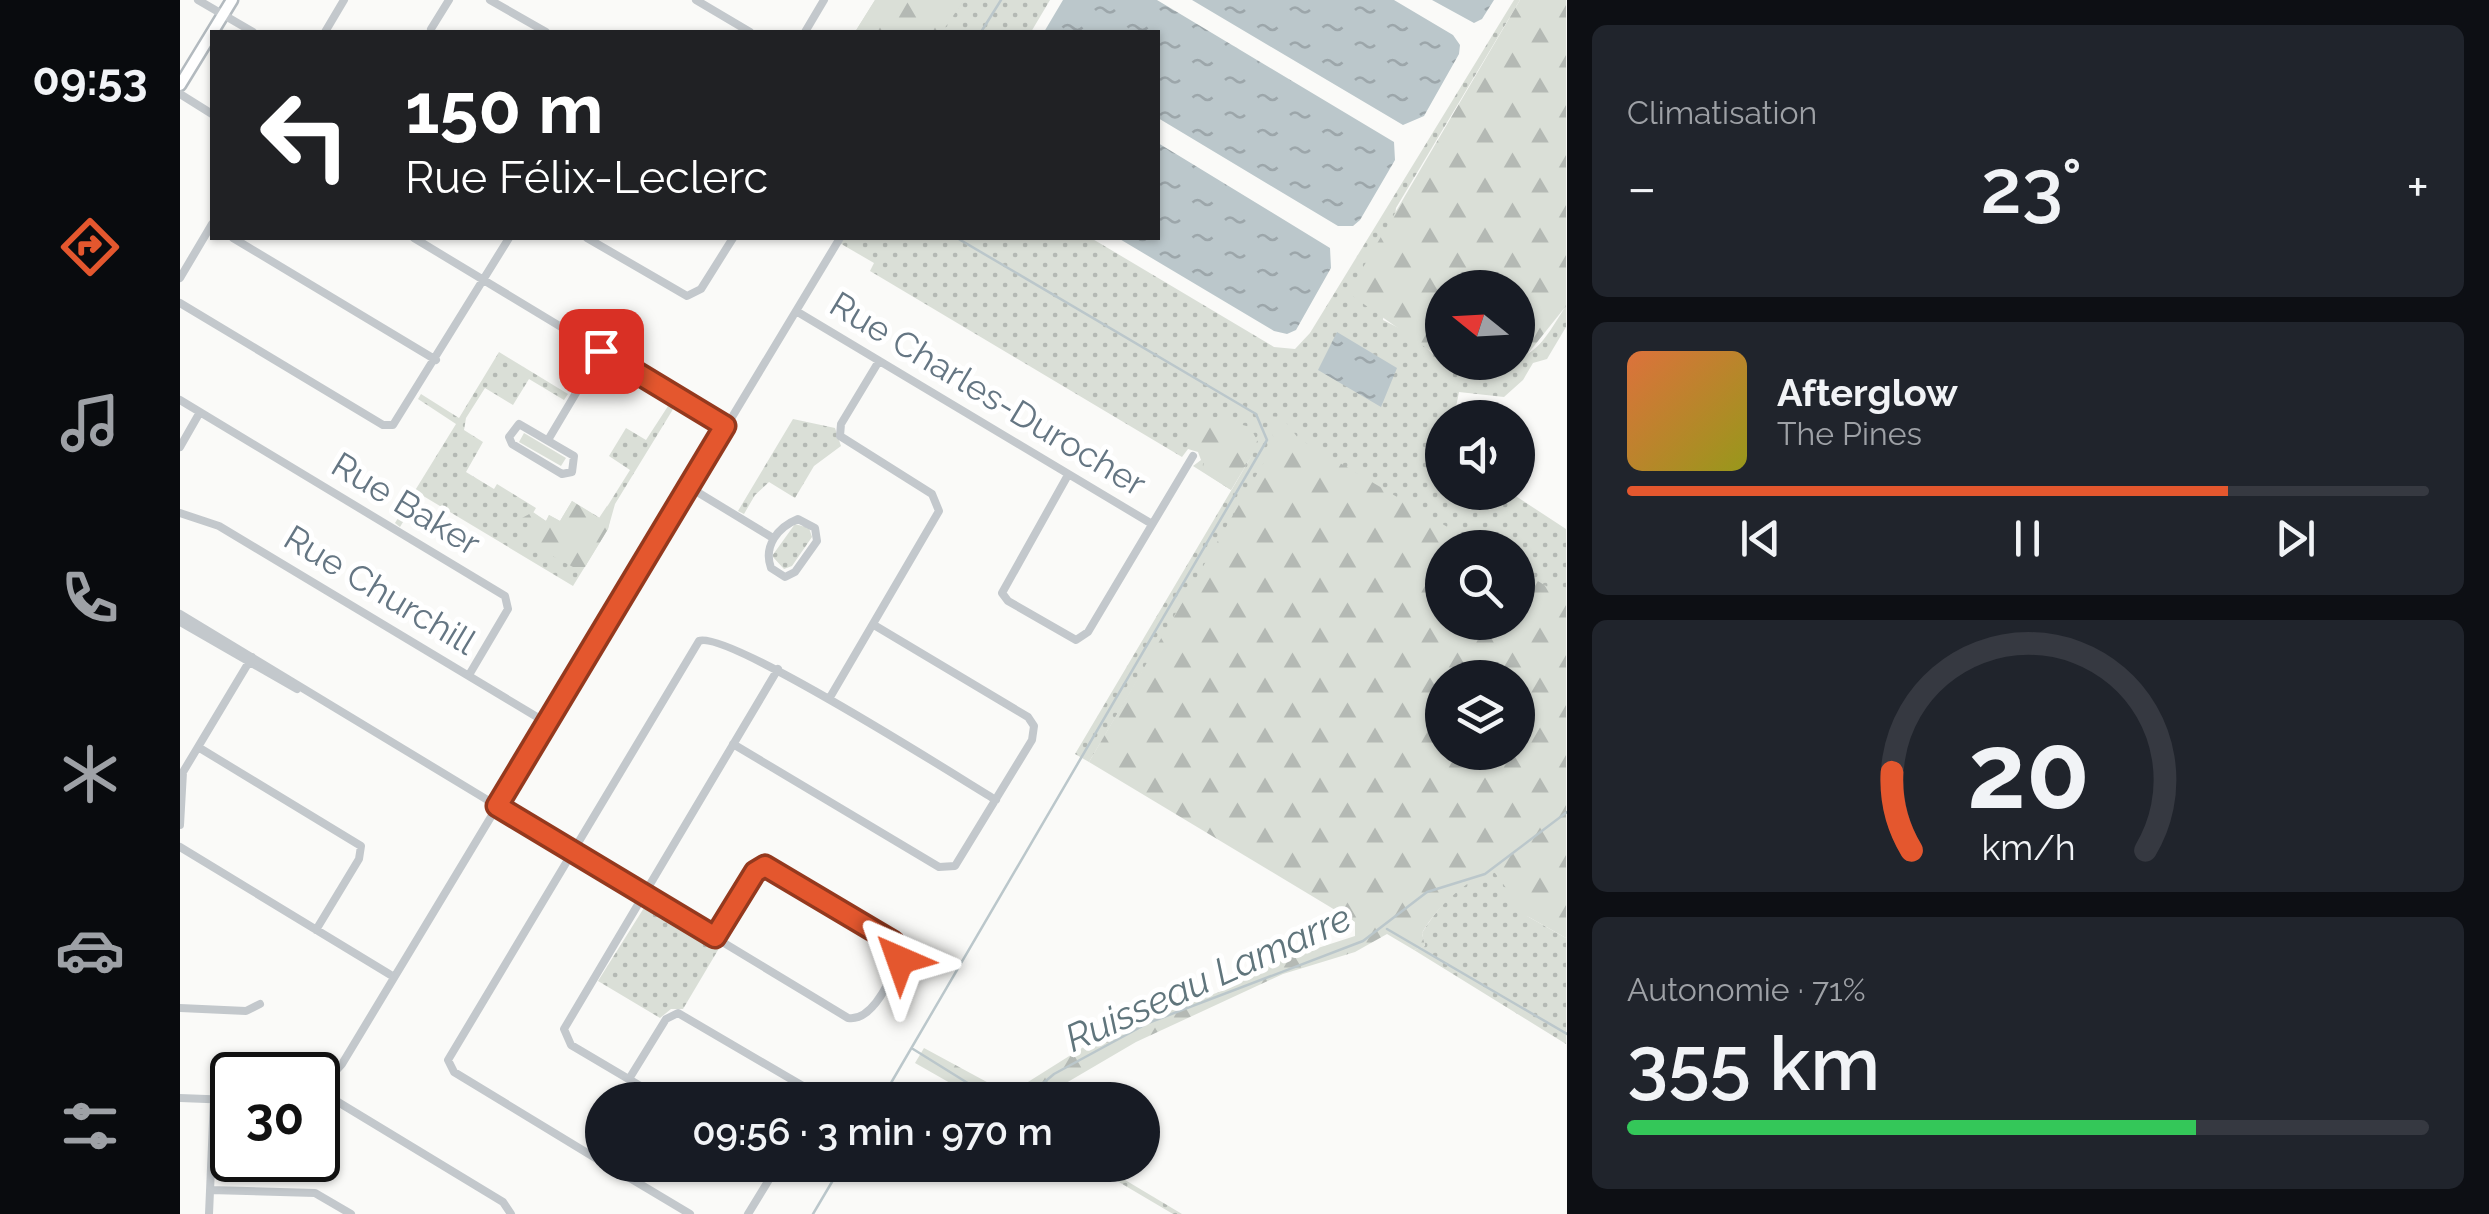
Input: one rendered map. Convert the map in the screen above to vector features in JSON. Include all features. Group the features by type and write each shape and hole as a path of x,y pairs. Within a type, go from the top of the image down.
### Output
{"street":[{"path":"198,0 249,30"},
{"path":"217,30 235,0"},
{"path":"326,30 344,0"},
{"path":"433,30 448,0"},
{"path":"490,0 533,29"},
{"path":"696,0 747,30"},
{"path":"806,30 824,0"},
{"path":"220,30 225,16"},
{"path":"180,93 210,42"},
{"path":"180,93 210,46"},
{"path":"180,93 210,113"},
{"path":"180,278 210,227"},
{"path":"236,240 436,360"},
{"path":"417,240 725,426"},
{"path":"180,303 385,426 398,421 508,240"},
{"path":"592,240 690,296 701,289 732,240"},
{"path":"340,1059 394,977 839,240"},
{"name":"Rue Charles-Durocher","path":"796,311 1152,524"},
{"path":"548,440 601,351"},
{"path":"828,699 940,508 934,496 840,436 842,424 879,361"},
{"name":"Rue Baker","path":"180,400 505,596 508,610 469,676"},
{"path":"180,446 200,412"},
{"path":"180,421 191,428"},
{"path":"519,424 548,440 576,458 570,474 536,458 509,437 519,424"},
{"path":"1068,475 1002,590 1008,601 1066,638 1078,639 1088,632 1193,456"},
{"path":"689,487 773,538"},
{"name":"Rue Churchill","path":"180,513 219,526 547,723"},
{"path":"798,519 812,526 818,538 795,572 785,577 768,563 773,538 798,519"},
{"path":"180,614 848,1018 863,1018 898,963 898,946 773,869 756,870 715,937"},
{"path":"180,622 250,659"},
{"path":"733,744 942,869 957,864 1032,740 1033,723 874,625"},
{"path":"585,1151 454,1072 448,1063 571,851 691,652 704,638 778,669 996,800"},
{"path":"180,825 182,772 250,659"},
{"path":"635,1082 571,1045 564,1032 778,669"},
{"path":"198,746 361,846 360,860 316,930"},
{"path":"180,847 394,977"},
{"path":"180,1008 246,1011 260,1004"},
{"path":"630,1079 666,1018 681,1013 796,1082"},
{"path":"180,1098 210,1099"},
{"path":"340,1103 505,1203 511,1214"},
{"path":"210,1182 210,1214"},
{"path":"637,1182 690,1214"},
{"path":"750,1210 766,1182"},
{"path":"210,1190 312,1193 351,1214"}],"green space":[{"path":"875,0 1050,0 1032,30 856,30"},
{"path":"875,0 964,0 943,30 856,30"},
{"path":"1514,0 1520,0 1396,208 1383,320 1411,334 1425,347 1425,380 1523,380 1504,397 1459,392 1457,400 1425,400 1425,510 1535,509 1566,529 1566,929 1527,916 1566,938 1566,1044 1414,950 1425,946 1422,933 1440,908 1478,876 1144,669 1089,762 1075,754 1254,452 1231,490 1193,466 1201,460 1198,452 1188,449 1182,457 870,271 874,263 834,240 1094,240 1274,347 1295,349 1310,333"},
{"path":"1520,0 1566,0 1566,306 1535,345 1535,270 1425,270 1425,347 1348,293"},
{"path":"1566,306 1566,327 1547,359 1535,362 1535,348"},
{"path":"499,352 568,394 564,400 529,379 513,405 485,388 466,418 464,430 483,442 466,472 494,489 497,484 536,508 533,513 546,521 549,515 560,521 572,501 600,518 630,470 609,456 626,428 646,440 670,403 675,406 615,504 608,529 573,586 420,494 400,527 395,523 456,424 418,399 421,394 459,418"},
{"path":"1203,414 1250,427 1258,442 1231,490 1202,471 1206,454 1187,439"},
{"path":"1267,416 1282,417 1298,438 1452,530 1425,530 1425,640 1535,640 1535,579 1566,598 1566,938 1527,916 1492,869 1461,889 1436,913 1422,933 1425,946 1414,950 1387,934 1355,952 1283,974 1136,1042 1068,1082 1028,1082 1109,1031 1222,991 1256,968 1355,936 1355,922 1089,762 1275,443"},
{"path":"793,419 835,428 841,446 814,466 795,498 769,482 755,495 744,514 738,511"},
{"path":"524,433 566,458 561,466 519,442"},
{"path":"572,501 599,518 607,506 612,510 608,529 585,567 573,567 528,543 528,522 522,518 533,512 546,521 549,515 560,521"},
{"path":"795,524 809,528 812,537 792,566 784,569 772,556"},
{"path":"647,903 721,945 683,1009 671,1009 660,1018 598,981"},
{"path":"924,1048 987,1082 948,1082 915,1063"},
{"path":"1119,1182 1128,1182 1182,1214 1173,1214"}],"water":[{"path":"1063,0 1157,0 1394,142 1395,160 1360,220 1353,226 1338,226 1160,119 1160,30 1045,30"},
{"path":"1192,0 1394,0 1453,35 1460,45 1459,54 1424,116 1403,125"},
{"path":"1432,0 1494,0 1482,19 1474,23"},
{"path":"1160,144 1330,248 1331,268 1296,330 1287,334 1274,331 1121,240 1160,240"},
{"path":"1337,332 1397,368 1381,407 1318,370"}],"waterway":[{"path":"982,30 1001,0"},
{"path":"892,1082 1267,440 1256,414 960,240"},
{"name":"Ruisseau Lamarre","path":"1044,1082 1148,1023 1363,941 1427,892 1485,874 1567,812"},
{"path":"1387,929 1567,1034"},
{"name":"Ruisseau Lamarre","path":"913,1049 966,1082"},
{"path":"813,1214 832,1182"}],"route":[{"path":"601,351 725,426 497,806 715,937 755,872 765,866 896,944 900,960"}]}
